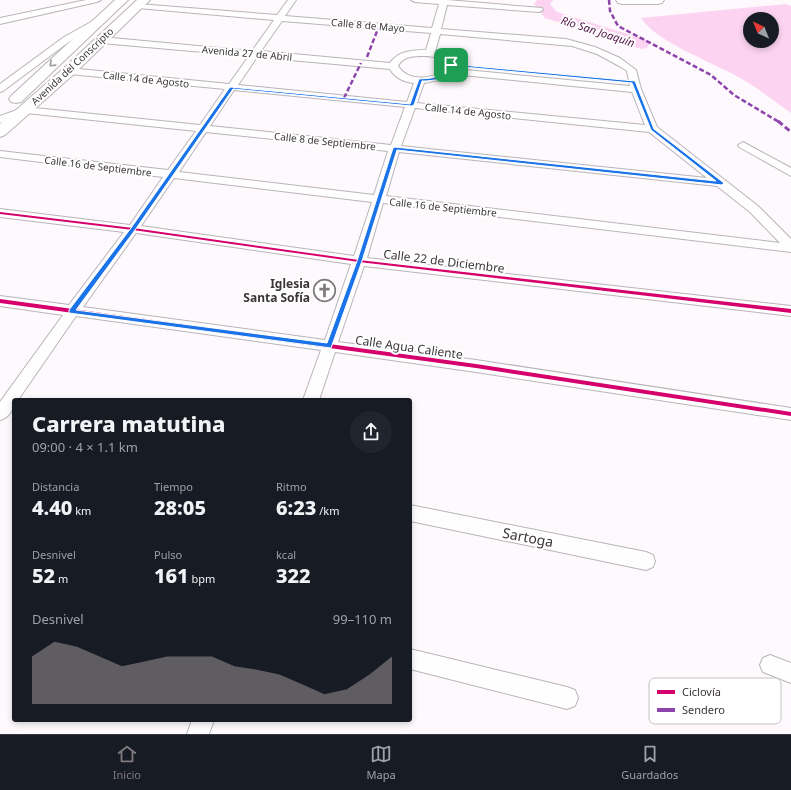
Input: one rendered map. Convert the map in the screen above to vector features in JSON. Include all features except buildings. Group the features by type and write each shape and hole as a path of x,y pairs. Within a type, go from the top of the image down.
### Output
{"main road":[{"name":"Avenida del Conscripto","path":"0,114 122,0"},
{"path":"622,0 658,0"},
{"name":"Avenida del Conscripto","path":"0,132 69,71 141,3"},
{"path":"102,18 123,19"}],"street":[{"path":"0,21 97,0"},
{"path":"0,414 133,229 292,0"},
{"path":"415,0 443,1 539,10"},
{"path":"476,5 518,0"},
{"path":"430,53 437,31 443,1"},
{"name":"Calle 8 de Mayo","path":"141,3 280,17 566,42 597,51 626,65 632,70 635,85"},
{"path":"0,89 67,39 102,18"},
{"name":"Avenida 27 de Abril","path":"104,37 395,63"},
{"path":"451,68 444,57 430,53 410,54 395,63 395,71 401,76 420,80 439,78 451,68 635,85 652,129 754,209 791,247"},
{"name":"Calle 14 de Agosto","path":"69,71 652,129"},
{"path":"312,398 359,261 395,148 420,80"},
{"path":"0,120 24,110"},
{"name":"Calle 8 de Septiembre","path":"24,110 722,183"},
{"path":"743,146 791,173"},
{"name":"Calle 16 de Septiembre","path":"0,154 379,200 791,247"},
{"name":"Calle 22 de Diciembre","path":"0,213 133,229 359,261 791,311"},
{"name":"Calle Agua Caliente","path":"0,301 329,346 791,414"},
{"name":"Sartoga","path":"412,513 646,561"},
{"path":"412,659 567,698"},
{"path":"770,665 791,673"},
{"path":"198,734 202,722"}],"shaded area":[{"path":"786,4 791,6 791,113 747,82 672,44 648,27 641,18"}],"waterway":[{"name":"Río San Joaquín","path":"545,0 542,4 551,15 641,44"}],"marked path":[{"path":"609,0 610,11 618,26 711,75 734,95 774,118 791,132"},
{"path":"367,57 379,26"},
{"path":"344,98 361,63"}],"cycle path":[{"path":"0,213 133,229 359,261 791,311"},
{"path":"0,301 476,366 791,414"}],"place":[{"name":"Iglesia Santa Sofía","path":"325,290"}],"route":[{"path":"451,65 634,82 652,129 722,183 395,148 359,261 329,346 72,312 133,229 232,88 412,105 420,80 430,80 446,75 452,68 451,65"}]}
